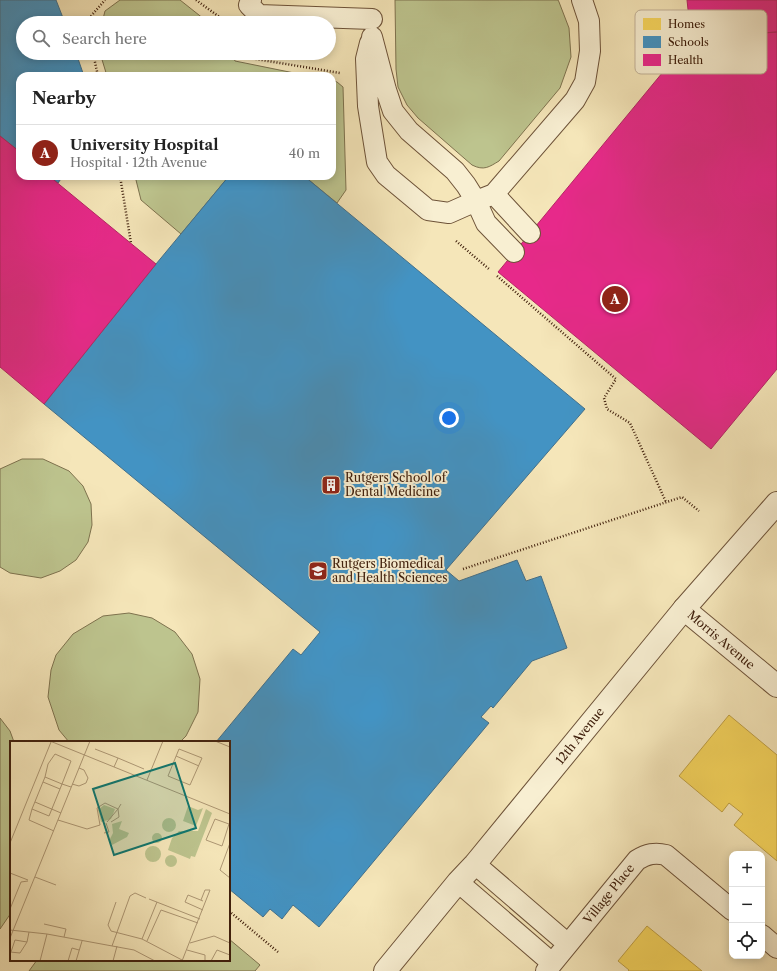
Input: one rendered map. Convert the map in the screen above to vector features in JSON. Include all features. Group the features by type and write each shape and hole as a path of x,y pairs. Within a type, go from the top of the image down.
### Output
{"street":[{"name":"12th Avenue","path":"385,971 458,882 475,864 684,609 777,503"},
{"name":"Morris Avenue","path":"684,609 777,686"}],"lane":[{"path":"372,28 366,58 368,106 377,162 386,176 428,210 449,213 485,197 575,100 585,82 590,51 589,21 582,0"},
{"path":"249,2 259,15 268,16"},
{"path":"336,24 372,28"},
{"path":"372,28 386,90 393,111 409,131 455,171 466,185 485,197 530,233"},
{"path":"485,197 486,223 514,252"},
{"name":"Village Place","path":"458,882 549,967 637,860 651,853 658,853 670,858 729,907"},
{"path":"475,864 568,944"},
{"path":"765,938 777,948"}],"path":[{"path":"91,16 104,0"},
{"path":"196,0 218,16"},
{"path":"94,60 97,72"},
{"path":"262,60 335,72"},
{"path":"336,72 347,74"},
{"path":"121,180 131,243"},
{"path":"456,241 616,379 604,398 608,409 630,423 666,502"},
{"path":"463,569 682,497 699,510"},
{"path":"230,912 278,952"}],"green space":[{"path":"120,0 180,0 200,16 104,16 105,11"},
{"path":"395,0 558,0 569,28 571,57 560,88 499,161 486,168 480,168 472,165 418,118 407,105 398,87 396,69"},
{"path":"102,60 234,60 289,72 106,72"},
{"path":"336,82 343,87 346,190 337,203 309,180 336,180"},
{"path":"136,180 226,180 181,234 141,200"},
{"path":"22,459 43,459 69,471 83,486 91,504 92,525 88,542 76,560 60,571 41,578 10,573 0,567 0,469"},
{"path":"129,613 152,618 175,632 192,654 200,679 198,712 186,736 181,741 68,741 59,730 48,697 51,670 56,655 73,634 103,616"},
{"path":"0,718 10,731 14,741 10,741 10,914 0,929"},
{"path":"230,940 260,965 255,971 29,971 36,961 230,961"}],"building: Homes":[{"path":"729,715 777,755 777,861 734,825 743,814 729,803 722,812 679,776"},
{"path":"647,926 702,971 628,971 629,970 618,961"}],"building: Schools":[{"path":"0,0 56,0 62,16 16,16 16,60 78,60 83,72 16,72 16,149 0,136"},
{"name":"Rutgers School of Dental Medicine","path":"226,180 309,180 585,409 446,570 459,581 517,560 526,581 541,576 567,648 532,661 493,708 491,706 481,717 489,723 319,927 293,905 282,919 270,909 263,917 230,890 230,741 217,741 293,649 301,655 320,632 44,404 156,264"}],"building: Health":[{"path":"687,0 777,0 777,32 767,33 767,10 688,10"},
{"path":"777,32 777,369 711,449 498,272 661,74 767,74 767,33"},
{"path":"0,136 16,149 16,180 54,180 156,264 44,404 0,367"}],"place":[{"name":"University Hospital","path":"615,299"},
{"name":"Rutgers School of Dental Medicine","path":"331,485"},
{"name":"Rutgers Biomedical and Health Sciences","path":"318,571"}]}
